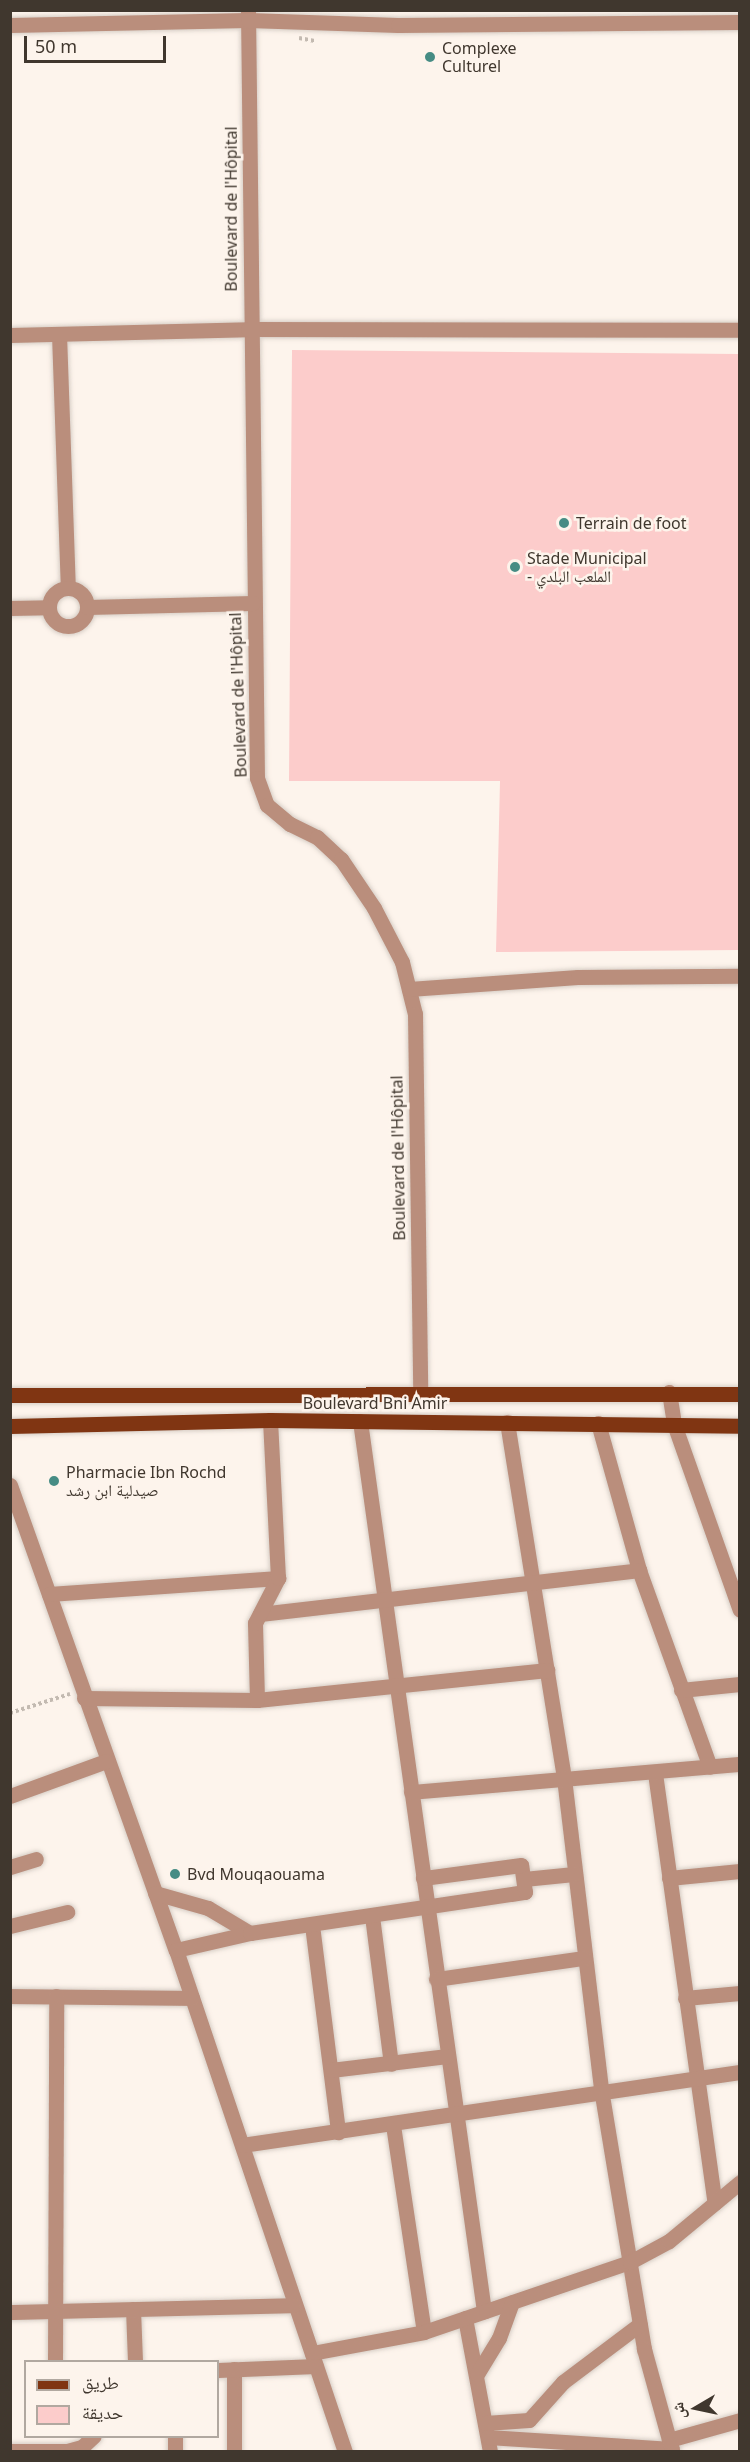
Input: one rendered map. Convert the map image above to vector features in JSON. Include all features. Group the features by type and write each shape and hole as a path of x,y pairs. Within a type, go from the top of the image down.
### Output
{"main road":[{"name":"Boulevard Bni Amir","path":"10,1395 420,1392 740,1394"},
{"name":"Boulevard Bni Amir","path":"10,1426 270,1420 740,1426"}],"street":[{"path":"10,25 248,15 398,26 740,22"},
{"name":"Boulevard de l'Hôpital","path":"248,15 248,329 257,778 267,805 290,824 318,837 341,859 379,917 402,962 415,1014 420,1392"},
{"path":"10,335 248,329 740,330"},
{"path":"59,334 68,588"},
{"path":"68,588 82,593 87,607 82,621 68,626 55,621 49,607 54,594 68,588"},
{"path":"87,607 253,603"},
{"path":"10,608 49,607"},
{"path":"409,989 578,977 740,976"},
{"path":"669,1392 674,1424 740,1610"},
{"path":"257,1700 253,1639 260,1614 278,1578 270,1420"},
{"path":"360,1421 455,2116 484,2311"},
{"path":"507,1422 564,1778 601,2089 640,2324 672,2447"},
{"path":"598,1423 639,1570 710,1767"},
{"path":"10,1485 106,1761 176,1950 293,2305 345,2451"},
{"path":"260,1614 534,1585 639,1570"},
{"path":"49,1594 278,1578"},
{"path":"83,1694 257,1700 547,1670"},
{"path":"681,1690 740,1684"},
{"path":"10,1796 106,1761"},
{"path":"411,1792 740,1764"},
{"path":"655,1773 715,2203"},
{"path":"10,1866 36,1859"},
{"path":"176,1950 250,1933 525,1892 521,1865 423,1878"},
{"path":"669,1878 740,1871"},
{"path":"524,1879 574,1874"},
{"path":"155,1893 208,1908 250,1933"},
{"path":"10,1926 67,1912"},
{"path":"372,1916 391,2064"},
{"path":"312,1925 338,2132"},
{"path":"436,1979 584,1958"},
{"path":"685,1998 740,1993"},
{"path":"10,1996 192,1998"},
{"path":"56,1996 59,2158 56,2360"},
{"path":"331,2070 447,2056"},
{"path":"242,2145 455,2116 601,2089 740,2072"},
{"path":"393,2125 424,2332"},
{"path":"219,2370 314,2360 424,2332 630,2262 669,2241 740,2182"},
{"path":"477,2374 499,2338 512,2302"},
{"path":"10,2312 293,2305"},
{"path":"133,2309 135,2360"},
{"path":"465,2318 488,2437"},
{"path":"488,2437 529,2420 563,2382 640,2324"},
{"path":"234,2369 234,2451"},
{"path":"488,2437 672,2447 740,2420"},
{"path":"10,2451 67,2451 82,2447 92,2438"}],"path":[{"path":"10,1713 83,1694"}],"green space":[{"name":"Stade Municipal - الملعب البلدي","path":"292,350 739,354 739,950 496,952 500,781 289,781"}],"place":[{"name":"Complexe Culturel","path":"430,57"},
{"name":"Terrain de foot","path":"564,523"},
{"name":"Stade Municipal - الملعب البلدي","path":"515,567"},
{"name":"Pharmacie Ibn Rochd صيدلية ابن رشد","path":"54,1481"},
{"name":"Bvd Mouqaouama","path":"175,1874"}]}
